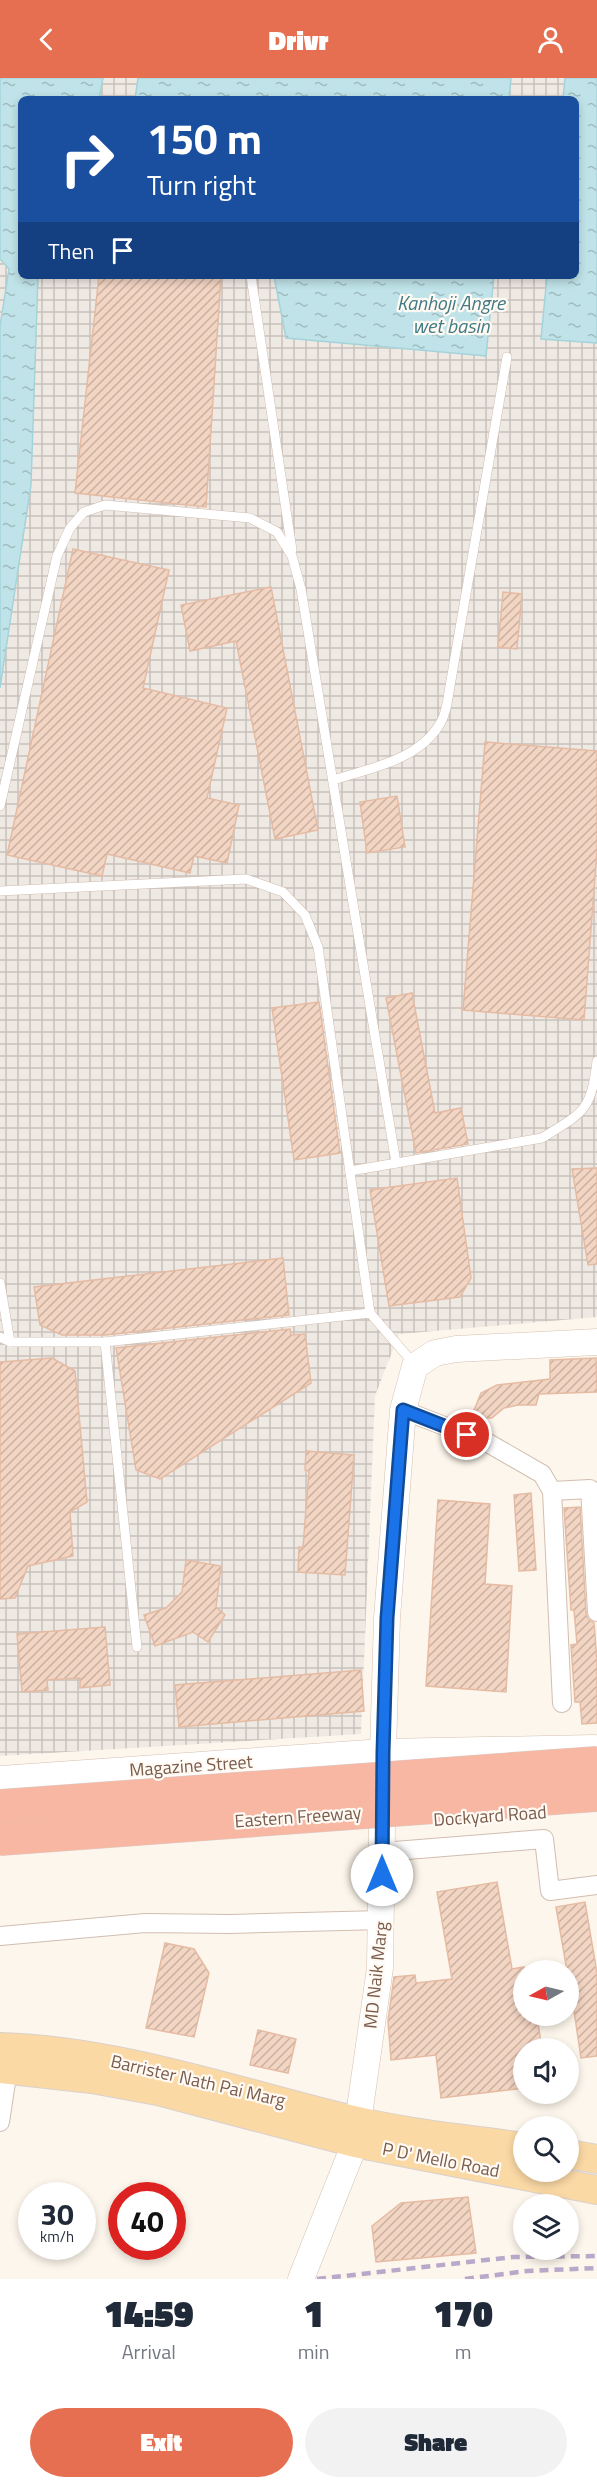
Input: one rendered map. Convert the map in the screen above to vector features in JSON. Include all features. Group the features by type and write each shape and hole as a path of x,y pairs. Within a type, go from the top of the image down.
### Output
{"highway":[{"name":"Eastern Freeway","path":"0,1806 597,1763"},
{"name":"Eastern Freeway","path":"0,1839 597,1795"}],"main road":[{"name":"Barrister Nath Pai Marg","path":"3,2062 95,2057 163,2069 357,2132"},
{"name":"P D' Mello Road","path":"357,2132 513,2146"},
{"name":"P D' Mello Road","path":"357,2132 595,2189"}],"street":[{"path":"415,1365 435,1353 456,1349 597,1342"},
{"name":"MD Naik Marg","path":"357,2132 380,1968 387,1618 403,1410 415,1365"},
{"path":"403,1410 488,1443 542,1474 552,1491 562,1703"},
{"path":"552,1491 590,1489 597,1612"},
{"path":"383,1752 597,1748"},
{"name":"Magazine Street","path":"0,1779 383,1752"},
{"name":"Dockyard Road","path":"382,1824 597,1809"},
{"path":"0,1853 382,1824"},
{"path":"382,1852 544,1839 550,1891 597,1885"},
{"path":"0,1936 145,1923 230,1924 382,1920"},
{"path":"0,2122 3,2062"},
{"path":"301,2279 357,2132"},
{"path":"589,2156 595,2189"}],"lane":[{"path":"251,279 292,556 301,589 396,1163"},
{"path":"333,780 399,760 422,744 442,722 507,357"},
{"path":"0,806 57,556 70,528 84,512 105,505 250,518 277,532 292,556"},
{"path":"0,891 246,879 283,892 305,915 318,946 370,1313 415,1365"},
{"path":"350,1171 542,1138 569,1121 588,1104 594,1087 597,1061"},
{"path":"0,1283 10,1342"},
{"path":"0,1337 10,1342 105,1342 370,1313"},
{"path":"105,1342 137,1647"}],"shaded area":[{"path":"103,78 566,78 564,96 100,96"},
{"path":"0,259 5,266 18,274 18,279 547,279 542,339 597,343 597,1317 399,1334 375,1396 361,1734 0,1756"}],"water":[{"path":"0,78 103,78 100,96 18,96 18,279 38,279 31,485 0,688 0,326 9,269 0,259"},
{"path":"138,78 511,78 509,96 135,96"},
{"path":"565,78 597,78 597,343 541,339 547,279 579,279 579,96 563,96"},
{"name":"Kanhoji Angre wet basin","path":"275,279 494,279 486,356 286,338"}],"building":[{"path":"99,279 221,279 206,507 75,493"},
{"path":"73,549 169,570 143,688 227,708 207,798 239,805 227,863 194,856 190,873 107,854 102,876 7,855"},
{"path":"271,587 318,830 275,839 236,641 190,651 181,605"},
{"path":"503,592 522,594 517,649 498,647"},
{"path":"485,742 597,751 597,851 584,1020 463,1010"},
{"path":"397,796 405,847 367,853 360,802"},
{"path":"412,993 435,1113 461,1108 468,1144 416,1153 386,998"},
{"path":"319,1002 340,1153 294,1160 272,1008"},
{"path":"597,1168 597,1264 588,1265 572,1169"},
{"path":"457,1178 471,1278 460,1297 389,1306 370,1190"},
{"path":"283,1258 289,1315 105,1335 62,1335 40,1325 34,1287"},
{"path":"290,1329 291,1335 305,1334 311,1383 160,1479 136,1470 116,1348"},
{"path":"52,1358 75,1371 87,1502 70,1512 73,1556 28,1566 15,1598 0,1599 0,1362"},
{"path":"596,1358 597,1392 539,1394 536,1405 504,1408 492,1418 482,1418 474,1410 481,1393 497,1385 550,1379 550,1360"},
{"path":"306,1451 354,1455 345,1575 298,1572 299,1547 303,1547 309,1471 305,1470"},
{"path":"531,1493 536,1570 519,1571 514,1495"},
{"path":"438,1500 490,1504 485,1584 512,1586 506,1692 426,1686"},
{"path":"580,1507 586,1613 588,1619 594,1623 597,1661 597,1723 582,1724 580,1702 575,1702 571,1645 577,1644 574,1610 571,1610 564,1508"},
{"path":"186,1560 221,1566 216,1607 225,1615 208,1642 193,1632 155,1646 144,1615 166,1608 182,1592"},
{"path":"105,1627 110,1685 80,1688 80,1678 47,1680 48,1690 22,1692 17,1634"},
{"path":"361,1670 364,1711 179,1727 175,1685"},
{"path":"497,1882 513,1969 513,2026 539,2026 540,2038 513,2038 513,2089 441,2098 436,2055 391,2060 388,2021 394,1977 415,1975 416,1983 452,1979 437,1892"},
{"path":"585,1902 597,1973 597,2056 581,2058 576,2026 579,2026 579,1960 565,1960 556,1907"},
{"path":"165,1943 194,1949 209,1973 194,2037 146,2028"},
{"path":"258,2030 296,2039 288,2073 250,2065"},
{"path":"468,2197 476,2253 376,2262 372,2226 401,2203"}],"railway":[{"path":"317,2279 513,2257 597,2256"},
{"path":"465,2279 527,2271 597,2268"}],"route":[{"path":"382,1875 387,1618 403,1410 467,1435"}]}
